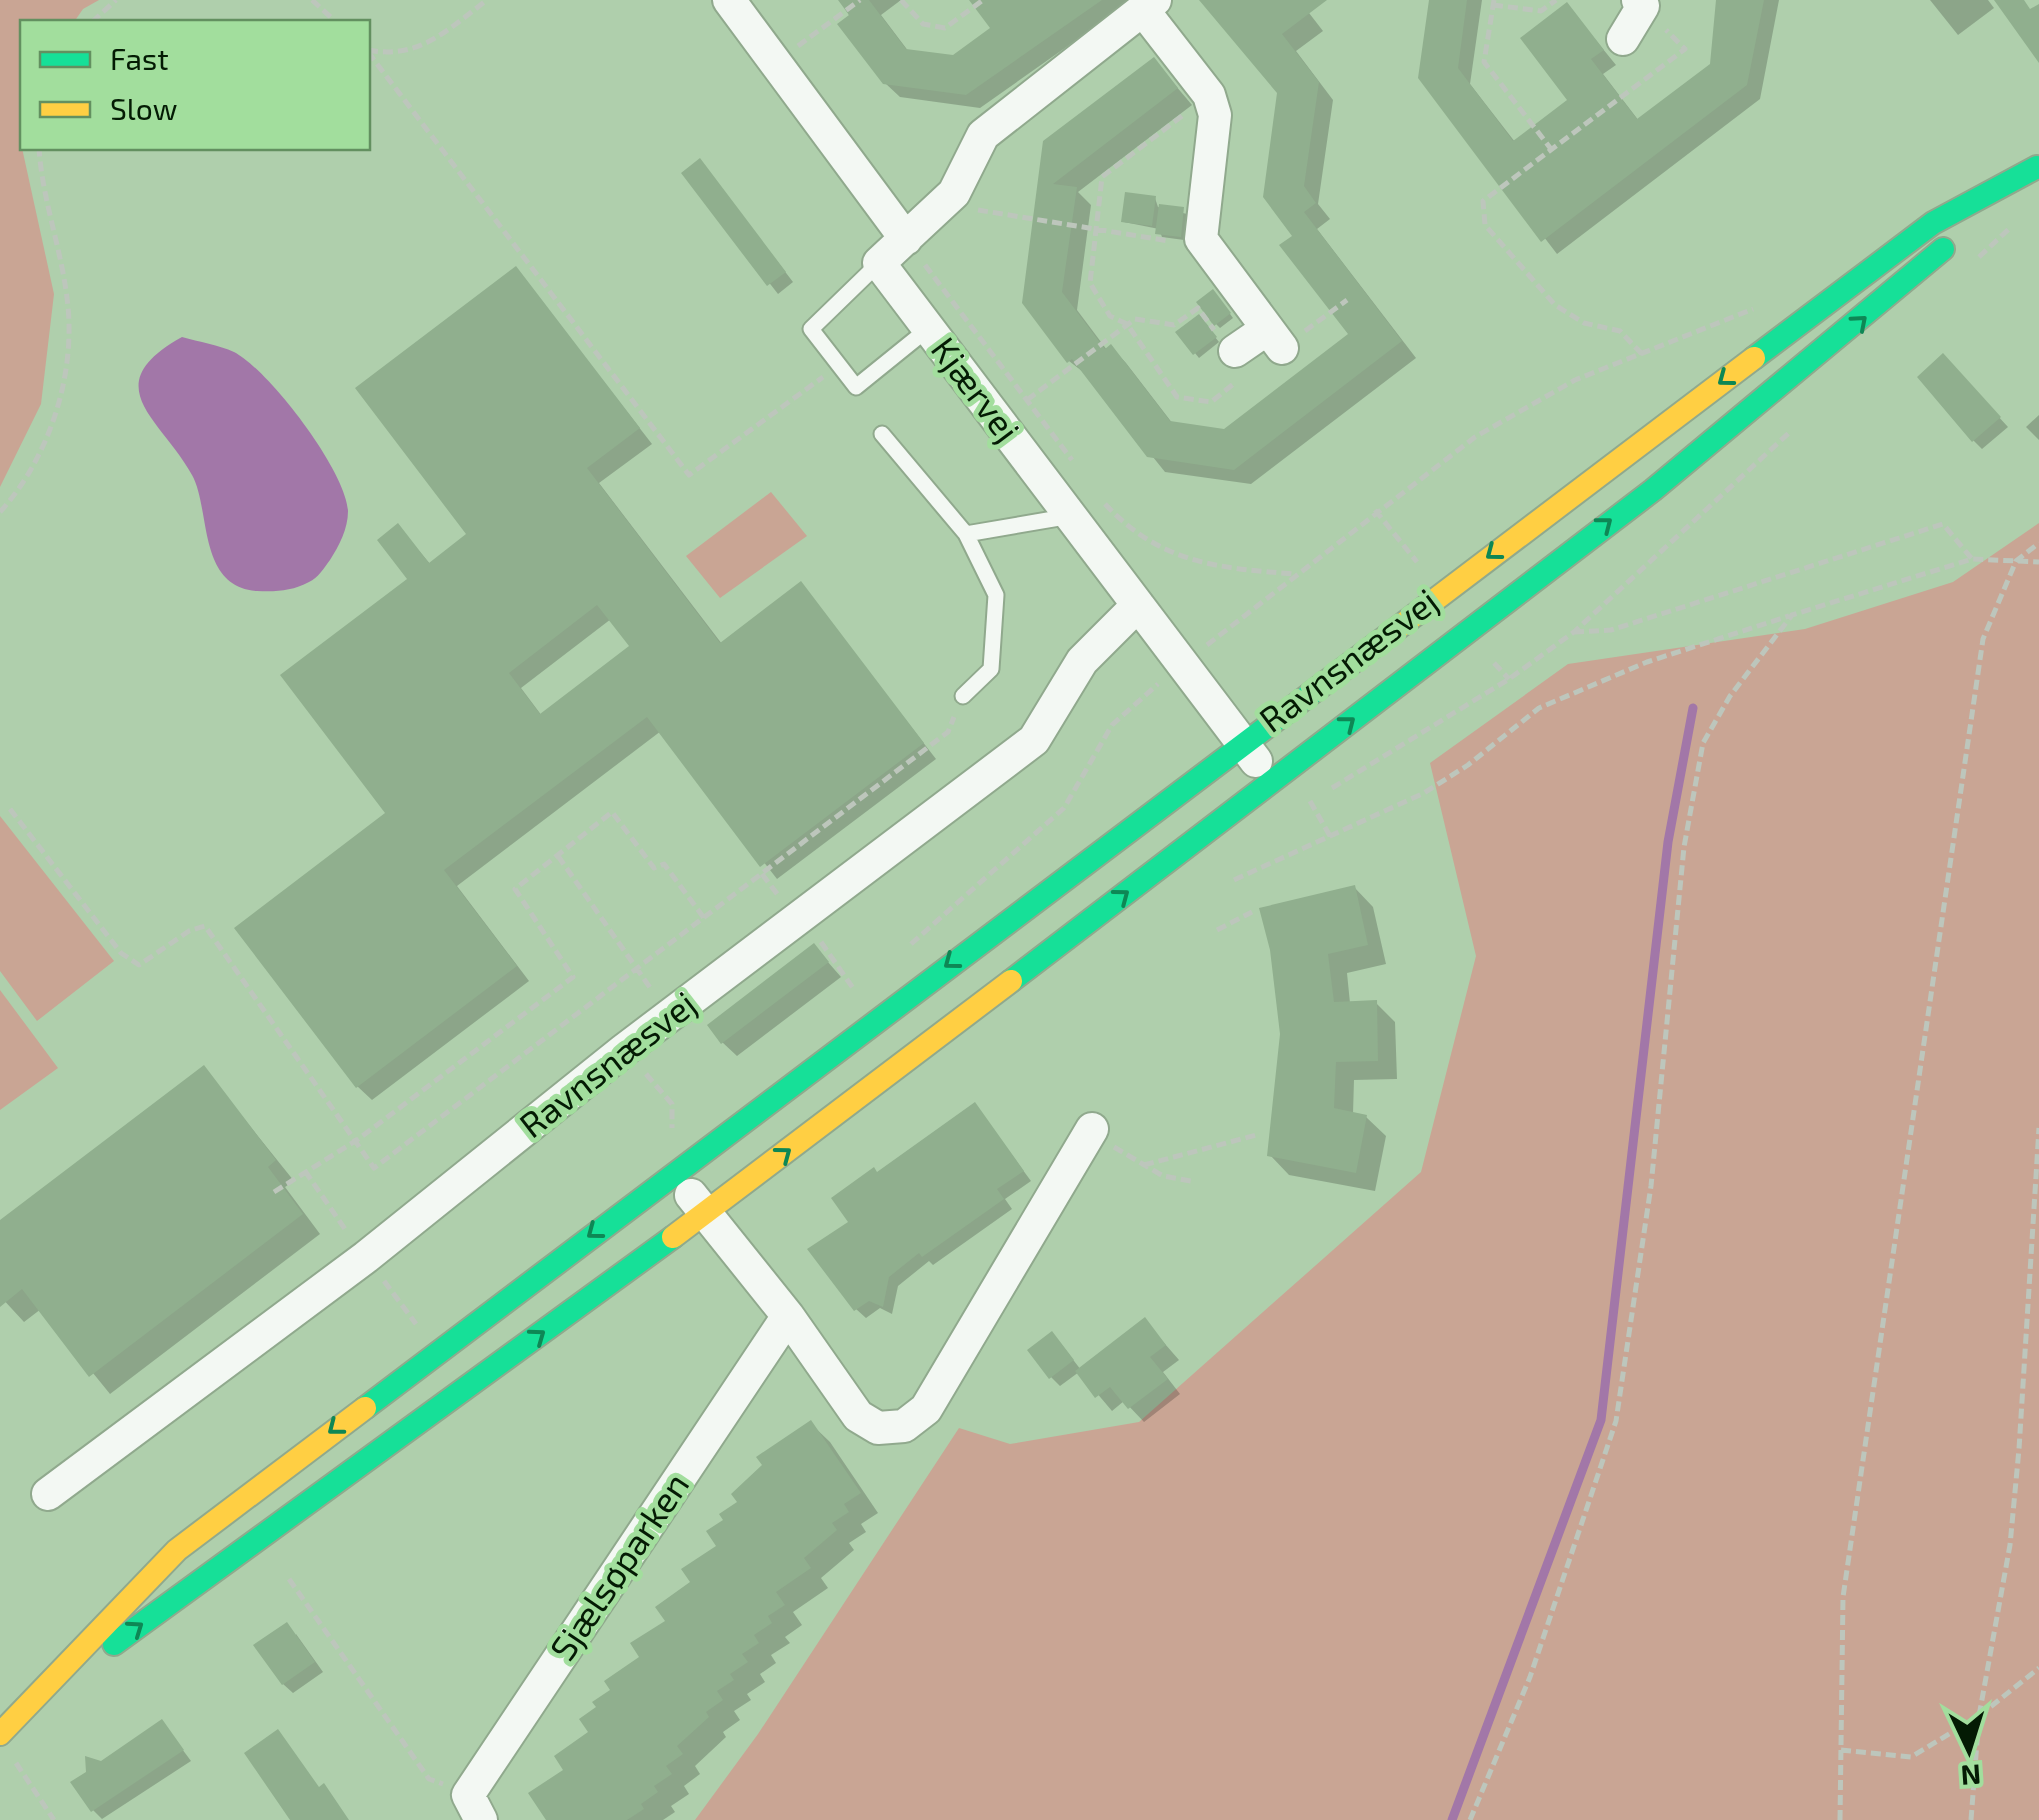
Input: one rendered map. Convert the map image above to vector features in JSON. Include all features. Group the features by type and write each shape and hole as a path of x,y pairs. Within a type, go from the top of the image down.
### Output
{"main road":[{"name":"Ravnsnæsvej","path":"4,1743 27,1704 177,1550 436,1350 1934,223 2038,166"},
{"name":"Ravnsnæsvej","path":"27,1704 706,1213 1271,783 1814,363 2038,166"}],"street":[{"path":"729,0 906,239"},
{"path":"1624,40 1640,3"},
{"path":"880,264 954,194 983,135 1149,5 1209,95 1215,115 1202,239 1274,338 1237,366"},
{"name":"Kjærvej","path":"880,264 1271,783"},
{"name":"Ravnsnæsvej","path":"48,1494 366,1257 624,1050 1034,740 1082,661 1138,606"},
{"path":"672,1174 788,1316 858,1416 878,1428 904,1426 926,1410 1091,1131"},
{"name":"Sjælsøparken","path":"474,1807 788,1316"}],"lane":[{"path":"880,264 812,329 839,365 856,387 929,328"},
{"path":"882,434 966,534 996,595 991,669 962,696"},
{"path":"966,534 1072,516"}],"path":[{"path":"94,20 116,0"},
{"path":"312,0 334,20"},
{"path":"370,51 392,55 420,50 487,0"},
{"path":"775,62 860,0"},
{"path":"901,0 923,24 945,28 983,0"},
{"path":"1552,149 1484,62 1493,3 1541,11 1556,0"},
{"path":"1640,3 1685,49 1483,201 1485,225 1555,305 1584,324 1620,331 1642,354"},
{"path":"370,54 689,475 839,365"},
{"path":"1027,400 1128,324 1135,319 1174,325 1198,308 1237,366 1211,402 1176,397 1128,324 1110,316 1090,283 1102,177 1209,95"},
{"path":"0,512 20,489 51,426 68,367 68,301 39,150"},
{"path":"954,194 984,214 1184,243 1202,239"},
{"path":"906,239 1073,461"},
{"path":"1274,338 1347,300"},
{"path":"1096,492 1144,541 1182,558 1224,568 1298,574"},
{"path":"1208,644 1375,510 1417,562"},
{"path":"1484,651 1509,679 1574,632 1611,630 1943,524 1972,559"},
{"path":"1840,1820 1844,1597 1983,639 2016,561 2039,543"},
{"path":"1234,880 1424,793 1468,765 1539,708 1647,662 1972,559 2039,562"},
{"path":"1470,1820 1530,1677 1616,1421 1651,1186 1684,847 1704,743 1730,696 1792,615"},
{"path":"901,953 1064,808 1112,725 1158,684"},
{"path":"10,809 121,952 138,966 189,931 205,926 374,1168 948,732 962,696"},
{"path":"1310,802 1330,836"},
{"path":"274,1192 356,1140 573,977 515,890 612,812 654,868 664,864 704,918"},
{"path":"558,856 670,1016"},
{"path":"1217,930 1252,912"},
{"path":"802,914 856,993"},
{"path":"849,1000 871,980"},
{"path":"624,1050 672,1104 671,1137"},
{"path":"1971,1820 1979,1716 2014,1506 2039,1128"},
{"path":"1091,1131 1163,1176 1191,1181"},
{"path":"1144,1165 1260,1134"},
{"path":"304,1170 436,1350"},
{"path":"289,1580 429,1779 474,1807"},
{"path":"1841,1750 1912,1757 1979,1716 2039,1668"},
{"path":"4,1743 54,1820"}],"shaded area":[{"path":"0,0 99,0 83,9 75,20 20,20 20,150 54,294 41,404 0,487"},
{"path":"182,337 234,352 249,362 303,423 334,472 344,493 346,524 330,560 309,582 284,590 257,591 238,586 224,576 215,562 192,475 152,420 139,387 142,371 156,355"},
{"path":"771,492 807,536 720,598 686,556"},
{"path":"2039,523 2039,1820 695,1820 758,1734 959,1428 1010,1444 1139,1422 1421,1172 1476,956 1430,763 1568,664 1805,629 1953,582"},
{"path":"0,816 114,961 37,1021 0,971"},
{"path":"0,990 58,1068 0,1110"}],"building":[{"path":"838,0 869,0 906,49 953,55 990,28 969,0 1102,0 966,95 883,84 837,24 849,15"},
{"path":"1199,0 1327,0 1282,34 1319,82 1304,186 1316,203 1304,212 1402,341 1234,470 1147,457 1072,359 1067,363 1022,303 1043,141 1154,57 1178,88 1053,184 1077,187 1062,292 1105,349 1111,344 1170,421 1224,429 1348,334 1279,245 1292,236 1263,197 1277,93"},
{"path":"1429,0 1467,0 1458,68 1513,141 1567,100 1520,38 1567,2 1604,50 1591,59 1637,119 1710,64 1716,0 1764,0 1747,85 1541,242 1418,78"},
{"path":"1994,0 2024,0 2030,9 2039,4 2039,63"},
{"path":"700,158 786,272 767,286 681,173"},
{"path":"1125,192 1156,196 1152,226 1121,222"},
{"path":"1159,204 1184,207 1181,237 1155,234"},
{"path":"516,266 640,428 587,468 720,643 801,581 924,743 760,867 647,717 444,870 517,966 356,1088 234,928 385,813 280,675 407,579 377,540 398,523 429,563 466,534 355,388","holes":["597,605 629,646 540,714 509,673"]},
{"path":"1213,289 1231,313 1214,326 1196,302"},
{"path":"1199,314 1217,337 1193,355 1175,332"},
{"path":"1943,353 2001,417 1972,442 1917,377"},
{"path":"1355,885 1368,945 1328,954 1334,1002 1377,1000 1378,1061 1336,1062 1334,1108 1367,1115 1356,1173 1267,1156 1280,1034 1270,950 1259,908"},
{"path":"814,943 829,962 721,1044 707,1025"},
{"path":"204,1065 276,1160 268,1167 303,1214 89,1377 22,1289 0,1307 0,1220"},
{"path":"975,1102 1024,1171 997,1189 1004,1199 922,1257 919,1253 889,1277 883,1307 869,1301 854,1311 807,1249 848,1222 831,1198 874,1167 877,1172"},
{"path":"1145,1317 1166,1345 1150,1357 1168,1379 1128,1409 1110,1387 1095,1398 1075,1371"},
{"path":"1052,1331 1074,1360 1049,1379 1027,1350"},
{"path":"811,1420 861,1493 844,1504 849,1512 832,1523 837,1530 804,1558 811,1568 776,1592 785,1605 768,1616 772,1623 754,1635 759,1643 742,1654 748,1662 730,1674 734,1680 717,1691 723,1700 706,1712 709,1717 677,1746 683,1754 666,1766 672,1774 654,1786 658,1792 641,1804 644,1809 627,1820 546,1820 528,1793 563,1770 554,1756 588,1732 579,1719 596,1707 592,1702 610,1690 604,1681 639,1657 630,1643 665,1621 655,1607 690,1582 681,1569 716,1546 706,1531 723,1520 719,1514 737,1502 731,1494 762,1465 756,1457"},
{"path":"287,1622 315,1662 282,1685 253,1645"},
{"path":"162,1719 184,1750 91,1812 70,1782 86,1772 85,1756 101,1761"},
{"path":"278,1729 319,1787 324,1783 349,1820 290,1820 244,1753"}],"waterway":[{"path":"1452,1820 1601,1420 1668,842 1693,708"}],"traffic: fast":[{"path":"1754,358 1933,223 2037,167"},
{"path":"1011,981 1653,490 1943,249"},
{"path":"365,1408 1378,643"},
{"path":"114,1644 673,1237"}],"traffic: slow":[{"path":"1378,643 1754,358"},
{"path":"673,1237 1011,981"},
{"path":"0,1734 177,1550 365,1408"}]}
